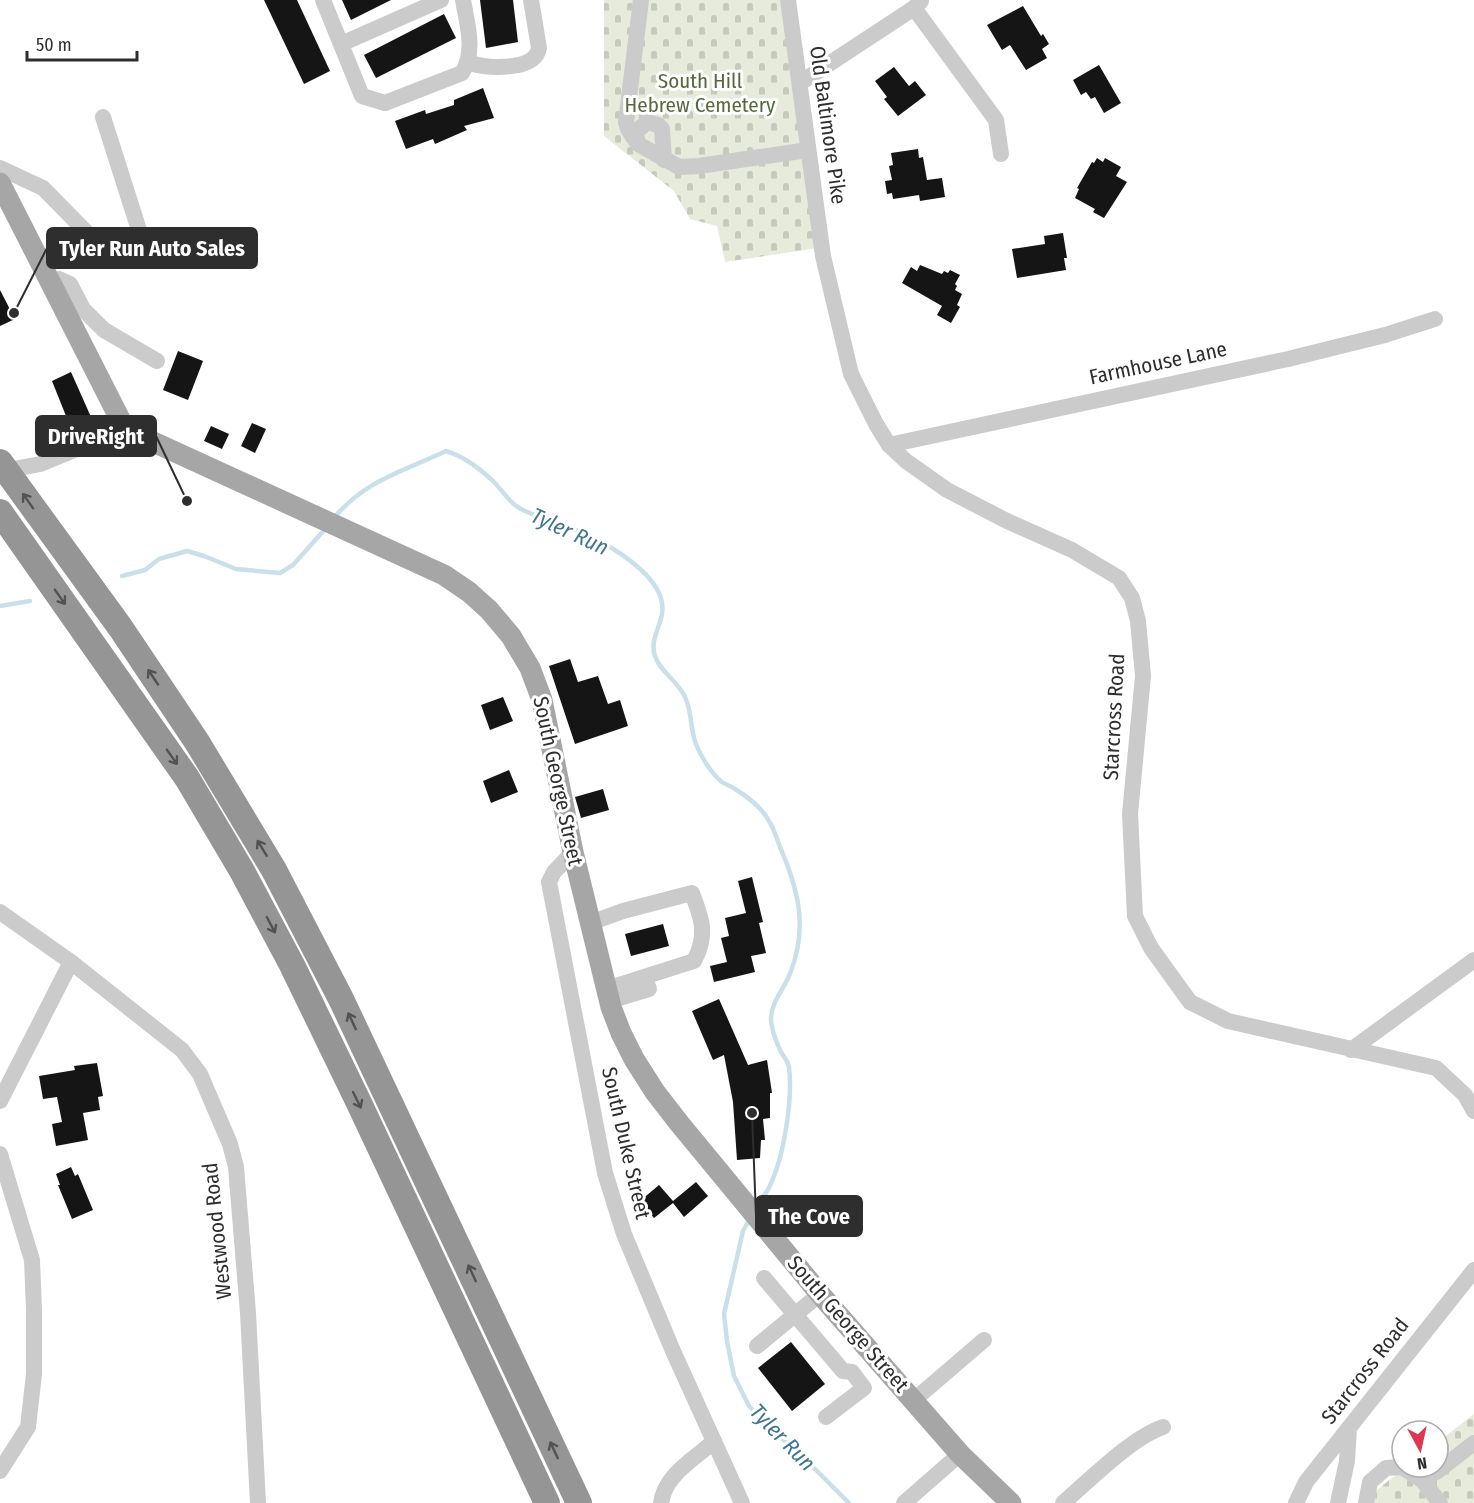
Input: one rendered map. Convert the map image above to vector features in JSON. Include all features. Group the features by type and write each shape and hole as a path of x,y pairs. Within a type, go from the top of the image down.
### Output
{"highway":[{"path":"0,462 120,627 197,742 274,870 341,999 579,1503"},
{"path":"0,512 187,778 242,871 292,965 359,1103 547,1503"}],"main road":[{"path":"0,183 125,429"},
{"name":"South George Street","path":"125,429 444,575 469,591 511,636 530,668 542,700 573,852 608,995 621,1033 634,1059 655,1092 820,1294 960,1454 1011,1503"}],"street":[{"path":"323,0 362,96 385,103 462,73 469,63 470,47 463,0"},
{"path":"341,44 441,0"},
{"path":"469,63 480,66 502,66 523,63 538,55 539,48 531,0"},
{"path":"640,0 626,122 638,144 680,167 808,150"},
{"name":"Old Baltimore Pike","path":"789,0 823,256"},
{"path":"800,83 918,4 996,120 1001,154"},
{"path":"0,168 43,188 96,242 111,253 124,252 136,243 139,230 104,117"},
{"path":"633,137 648,122 657,125 662,129 664,160"},
{"name":"Starcross Road","path":"823,256 851,374 889,445 947,490 1006,521 1072,550 1119,578 1132,598 1138,621 1143,676 1130,814 1135,916 1151,948 1190,1002 1228,1022 1436,1068 1465,1095 1474,1110"},
{"path":"49,281 59,279 70,284 83,309 104,330 157,361"},
{"name":"Farmhouse Lane","path":"889,445 1288,358 1386,335 1435,320"},
{"path":"0,472 40,464 125,429"},
{"name":"South Duke Street","path":"573,852 554,872 549,882 605,1173 624,1234 673,1351 742,1503"},
{"path":"590,923 623,911 692,893 701,918 702,946 694,961 647,983 608,995"},
{"name":"Westwood Road","path":"0,912 71,962 182,1050 200,1074 230,1144 236,1167 248,1313 258,1503"},
{"path":"1352,1050 1474,960"},
{"path":"0,1101 71,962"},
{"path":"0,1154 32,1260 34,1310 34,1374 28,1427 0,1471"},
{"name":"Starcross Road","path":"1296,1503 1306,1482 1474,1270"},
{"path":"764,1278 843,1371 852,1372 864,1388 826,1417"},
{"path":"757,1346 820,1294"},
{"path":"914,1400 984,1340"},
{"path":"1063,1503 1136,1442 1152,1431 1163,1427"},
{"path":"1338,1503 1347,1461 1349,1428"},
{"path":"661,1503 670,1479 714,1441"},
{"path":"1422,1480 1474,1443"},
{"path":"904,1503 960,1454"},
{"path":"1366,1503 1370,1482 1386,1468 1401,1467 1422,1480 1440,1503"}],"green space":[{"name":"South Hill Hebrew Cemetery","path":"604,0 781,0 818,248 725,262 717,226 690,219 674,191 604,136"},
{"path":"1474,1414 1474,1503 1360,1503 1391,1479 1450,1479 1450,1433"}],"building":[{"path":"264,0 297,0 330,71 304,84"},
{"path":"342,0 391,0 351,20"},
{"path":"480,0 513,0 518,42 486,48"},
{"path":"1023,6 1041,36 1043,34 1049,44 1042,49 1047,58 1026,70 1010,45 1002,50 987,25"},
{"path":"444,14 456,38 376,78 364,55"},
{"path":"1099,65 1121,103 1104,113 1095,97 1091,99 1086,92 1081,95 1073,80"},
{"path":"894,67 909,86 915,81 926,95 898,116 884,99 887,97 875,81"},
{"path":"483,88 494,118 464,126 467,130 435,144 433,139 406,149 395,121 425,110 426,114 454,105 454,100"},
{"path":"918,149 919,158 923,157 927,180 942,178 945,197 920,201 919,195 893,199 892,193 887,194 885,181 892,180 889,166 893,165 891,153"},
{"path":"1097,158 1103,162 1105,158 1121,167 1116,176 1127,182 1104,218 1093,212 1095,209 1075,198 1079,189 1077,188 1092,162 1094,163"},
{"path":"1063,233 1067,258 1064,258 1066,270 1017,278 1012,249 1045,244 1044,236"},
{"path":"920,265 942,274 950,270 960,275 955,284 957,286 955,290 962,294 957,305 960,307 951,323 937,315 942,306 902,283 911,267 917,271"},
{"path":"0,290 15,319 0,326"},
{"path":"178,351 203,361 188,400 163,390"},
{"path":"71,372 91,417 70,426 52,381"},
{"path":"252,423 266,429 255,453 241,446"},
{"path":"211,426 229,434 222,449 204,441"},
{"path":"570,659 578,682 598,676 608,704 620,700 628,726 575,744 549,666"},
{"path":"503,697 513,721 490,730 481,705"},
{"path":"509,770 518,792 491,803 483,781"},
{"path":"603,789 609,810 581,818 575,797"},
{"path":"752,877 763,922 759,923 766,953 751,956 755,972 714,982 710,966 727,962 721,938 729,936 725,918 746,913 738,881"},
{"path":"663,924 669,946 631,956 625,934"},
{"path":"719,999 748,1065 767,1060 772,1093 770,1093 770,1118 763,1119 765,1140 761,1140 760,1158 737,1160 733,1102 724,1055 713,1060 692,1011"},
{"path":"97,1063 103,1096 98,1097 100,1110 83,1113 88,1140 56,1146 52,1124 62,1122 57,1097 43,1099 39,1076 75,1070 74,1066"},
{"path":"71,1167 75,1176 78,1174 93,1210 72,1219 58,1185 60,1185 56,1174"},
{"path":"696,1182 708,1196 684,1217 673,1203 654,1218 640,1201 659,1185 673,1201"},
{"path":"791,1342 825,1384 792,1411 758,1368"}],"waterway":[{"name":"Tyler Run","path":"333,519 345,506 371,486 446,451 477,467 519,508 585,534 616,551 640,569 657,590 662,602 662,614 654,645 657,662 685,697 698,749 714,774 754,803 771,824 792,878 799,908 799,939 796,954 789,977 773,1006 771,1019 775,1039 789,1067 790,1094 786,1126 776,1171 756,1207"},
{"name":"Tyler Run","path":"122,576 145,570 159,559 187,551 236,569 280,573 293,565 326,528"},
{"name":"Tyler Run","path":"0,606 30,601"},
{"name":"Tyler Run","path":"749,1220 743,1231 724,1314 734,1376 749,1406 849,1503"}],"place":[{"name":"Tyler Run Auto Sales","path":"14,313"},
{"name":"DriveRight","path":"187,501"},
{"name":"The Cove","path":"752,1113"}]}
